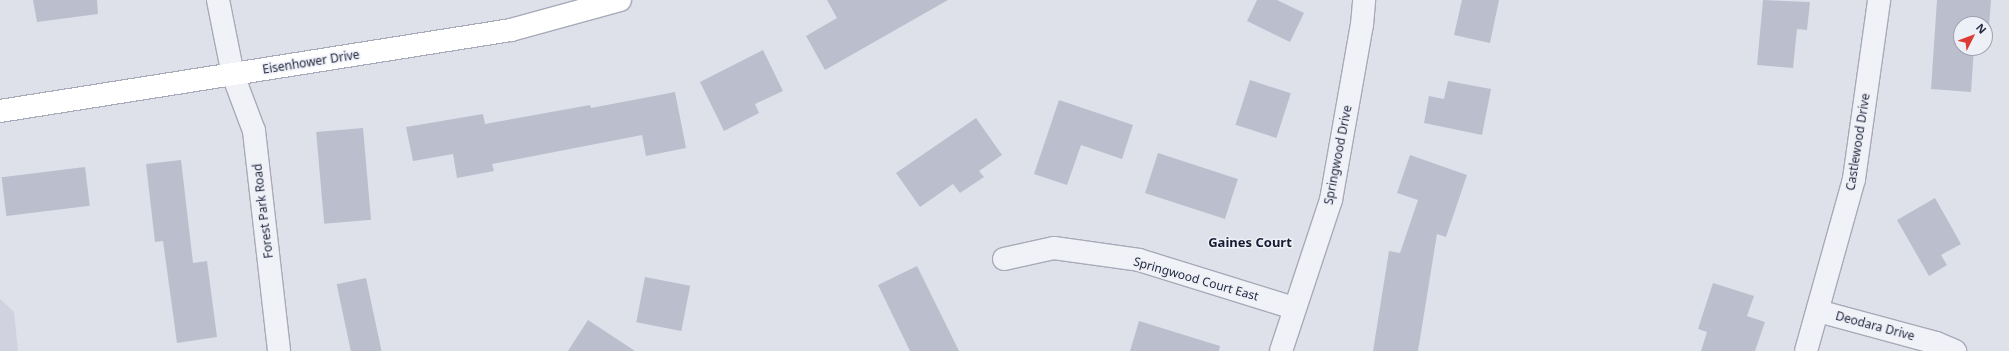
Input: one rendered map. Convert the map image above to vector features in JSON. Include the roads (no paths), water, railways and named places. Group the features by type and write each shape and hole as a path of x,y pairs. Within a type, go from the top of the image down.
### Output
{"street":[{"name":"Forest Park Road","path":"218,0 233,75 254,131 279,351"},
{"name":"Eisenhower Drive","path":"0,111 511,30 620,0"},
{"name":"Springwood Drive","path":"1281,351 1331,200 1362,25 1364,0"},
{"name":"Castlewood Drive","path":"1806,351 1854,180 1879,0"},
{"name":"Springwood Court East","path":"1004,259 1054,248 1139,260 1294,308"},
{"name":"Deodara Drive","path":"1818,311 1936,343 1954,351"}],"district":[{"name":"Gaines Court","path":"1250,242"}]}
